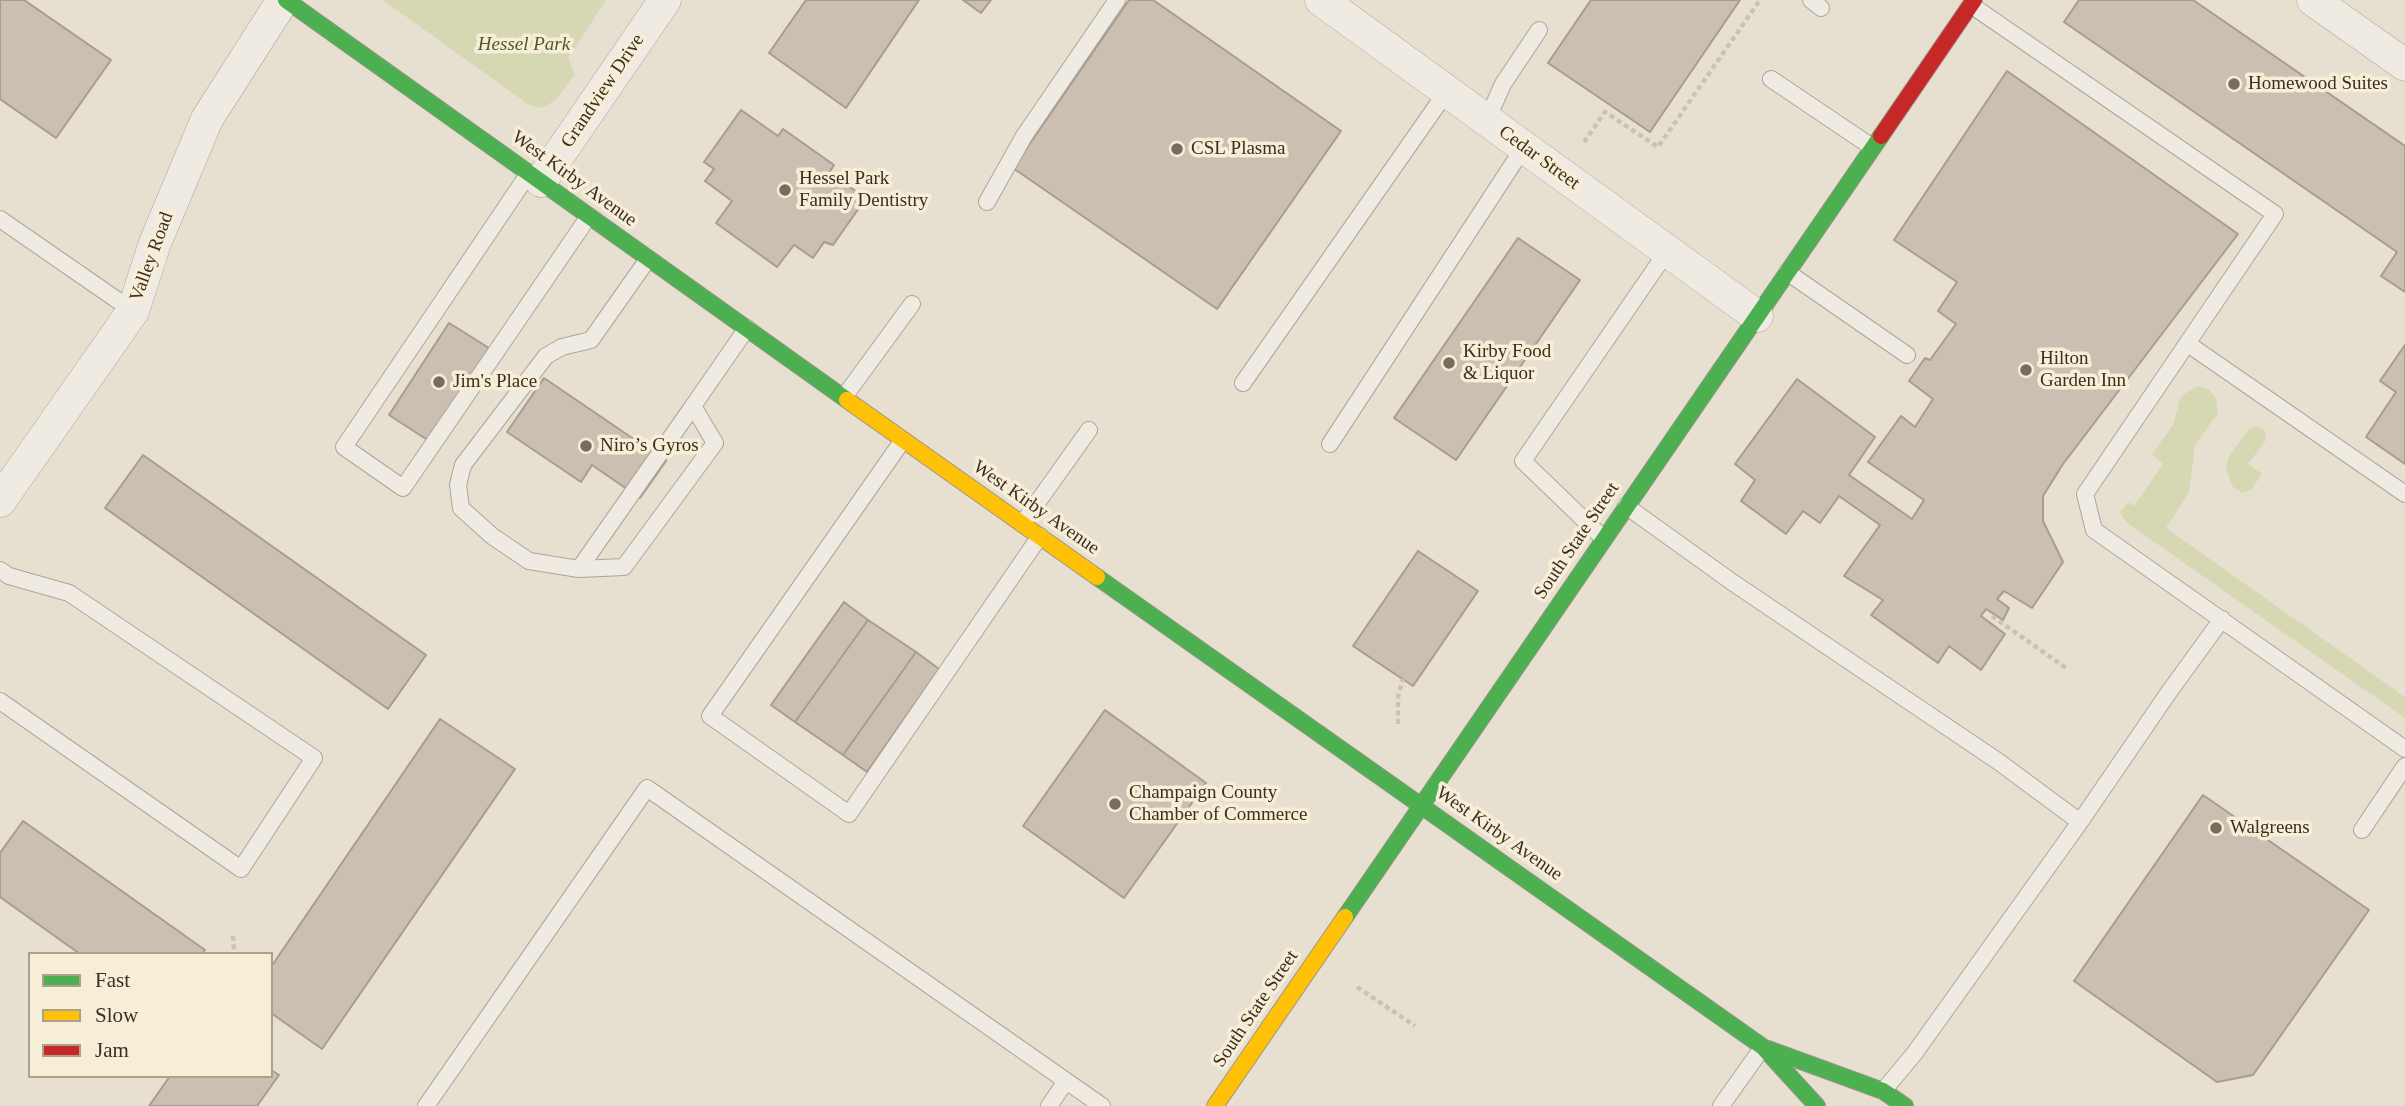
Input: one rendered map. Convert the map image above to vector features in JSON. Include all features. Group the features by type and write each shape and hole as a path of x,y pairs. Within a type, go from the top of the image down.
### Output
{"main road":[{"name":"West Kirby Avenue","path":"285,0 1763,1047 1817,1106"},
{"name":"South State Street","path":"1214,1106 1972,2"},
{"name":"West Kirby Avenue","path":"1763,1047 1883,1091 1905,1106"}],"street":[{"name":"Valley Road","path":"0,500 133,311 155,243 207,119 285,0"},
{"name":"Grandview Drive","path":"535,177 665,0"},
{"name":"Cedar Street","path":"1321,0 1757,316"},
{"path":"2313,0 2405,65"}],"lane":[{"path":"986,202 1024,136 1117,0"},
{"path":"1972,2 2275,214 2085,494 2094,530 2405,748"},
{"path":"1487,120 1503,84 1539,30"},
{"path":"1771,79 1872,147"},
{"path":"1243,383 1447,91"},
{"path":"1330,443 1524,146"},
{"path":"535,177 344,447 403,488 589,216"},
{"path":"0,219 133,311"},
{"path":"1604,539 1523,461 1668,250"},
{"path":"648,258 591,340 562,347 546,356 463,465 458,485 461,508 501,542 529,561 579,569 624,567 715,443 693,406"},
{"path":"1787,272 1908,355"},
{"path":"844,397 912,304"},
{"path":"579,569 747,328"},
{"path":"2188,344 2405,494"},
{"path":"1022,524 1089,430"},
{"path":"903,440 710,716 849,814 1040,536"},
{"path":"1626,506 1732,582 1999,762 2080,822"},
{"path":"0,570 9,576 69,593 314,758 241,869 0,701"},
{"path":"1883,1091 1914,1054 2222,619"},
{"path":"2362,830 2405,766"},
{"path":"426,1106 647,788 1102,1106"},
{"path":"1721,1106 1763,1047"},
{"path":"1049,1106 1066,1081"}],"path":[{"path":"1584,142 1605,113 1658,147 1760,0"},
{"path":"1992,616 2066,668"},
{"path":"1398,724 1398,697 1403,679"},
{"path":"233,936 234,952"},
{"path":"1357,987 1415,1026"}],"green space":[{"name":"Hessel Park","path":"383,0 606,0 568,58 575,75 556,100 542,108 529,105"},
{"path":"2198,386 2209,389 2216,399 2218,413 2195,445 2189,493 2166,528 2405,697 2405,718 2126,522 2120,512 2128,502 2134,506 2163,464 2152,454 2173,425 2181,396"},
{"path":"2256,426 2265,431 2266,440 2248,464 2262,474 2251,490 2242,493 2233,487 2226,469 2229,456 2248,430"}],"building":[{"path":"0,0 24,0 111,60 56,138 0,99"},
{"path":"806,0 919,0 846,108 769,53"},
{"path":"963,0 991,0 981,13"},
{"name":"CSL Plasma","path":"1129,0 1153,0 1341,131 1217,309 1013,168"},
{"path":"1591,0 1740,0 1650,132 1548,63"},
{"name":"Homewood Suites","path":"2079,0 2193,0 2405,146 2405,292 2381,276 2397,252 2064,22"},
{"name":"Hilton Garden Inn","path":"2007,71 2238,234 2063,464 2043,496 2043,521 2063,562 2032,608 2004,591 1997,599 2009,608 2003,620 1986,609 1981,616 2005,634 1981,670 1949,646 1938,663 1871,615 1883,600 1844,576 1880,525 1839,496 1820,523 1803,511 1786,534 1741,501 1755,480 1735,464 1797,379 1875,437 1849,475 1912,519 1924,500 1868,462 1901,416 1915,427 1933,399 1909,381 1925,358 1930,360 1956,324 1938,311 1957,282 1894,240"},
{"name":"Hessel Park Family Dentistry","path":"741,110 778,136 783,129 834,165 829,173 866,198 833,245 824,242 813,258 794,245 777,267 716,223 732,201 705,181 714,169 704,162"},
{"path":"1518,238 1580,280 1456,460 1394,418"},
{"name":"Jim's Place","path":"449,323 489,348 429,441 389,415"},
{"path":"2405,345 2405,464 2366,437 2396,392 2380,381"},
{"name":"Niro’s Gyros","path":"544,378 666,461 640,498 592,465 581,482 507,432"},
{"path":"143,455 426,655 388,709 105,508"},
{"path":"1418,551 1478,591 1413,686 1353,646"},
{"path":"844,602 868,620 795,722 771,705"},
{"path":"868,620 916,652 843,755 795,722"},
{"path":"916,652 939,669 867,772 843,755"},
{"name":"Champaign County Chamber of Commerce","path":"1105,710 1206,783 1124,898 1023,826"},
{"path":"440,719 515,769 322,1049 273,1014 273,964"},
{"name":"Walgreens","path":"2203,795 2369,910 2253,1075 2217,1082 2074,981"},
{"path":"23,821 205,950 77,952 0,897 0,853"},
{"path":"273,1071 279,1075 257,1106 149,1106 169,1078 273,1078"}],"traffic: fast":[{"path":"286,0 847,400"},
{"path":"1345,917 1881,136"},
{"path":"1097,577 1763,1047 1817,1106"},
{"path":"1768,1049 1883,1091 1905,1106"}],"traffic: slow":[{"path":"847,400 1097,577"},
{"path":"1215,1106 1345,917"}],"traffic: jam":[{"path":"1881,136 1974,0"}],"place":[{"name":"Homewood Suites","path":"2234,84"},
{"name":"CSL Plasma","path":"1177,149"},
{"name":"Hessel Park Family Dentistry","path":"785,190"},
{"name":"Kirby Food & Liquor","path":"1449,363"},
{"name":"Hilton Garden Inn","path":"2026,370"},
{"name":"Jim's Place","path":"439,382"},
{"name":"Niro’s Gyros","path":"586,446"},
{"name":"Champaign County Chamber of Commerce","path":"1115,804"},
{"name":"Walgreens","path":"2216,828"}]}
